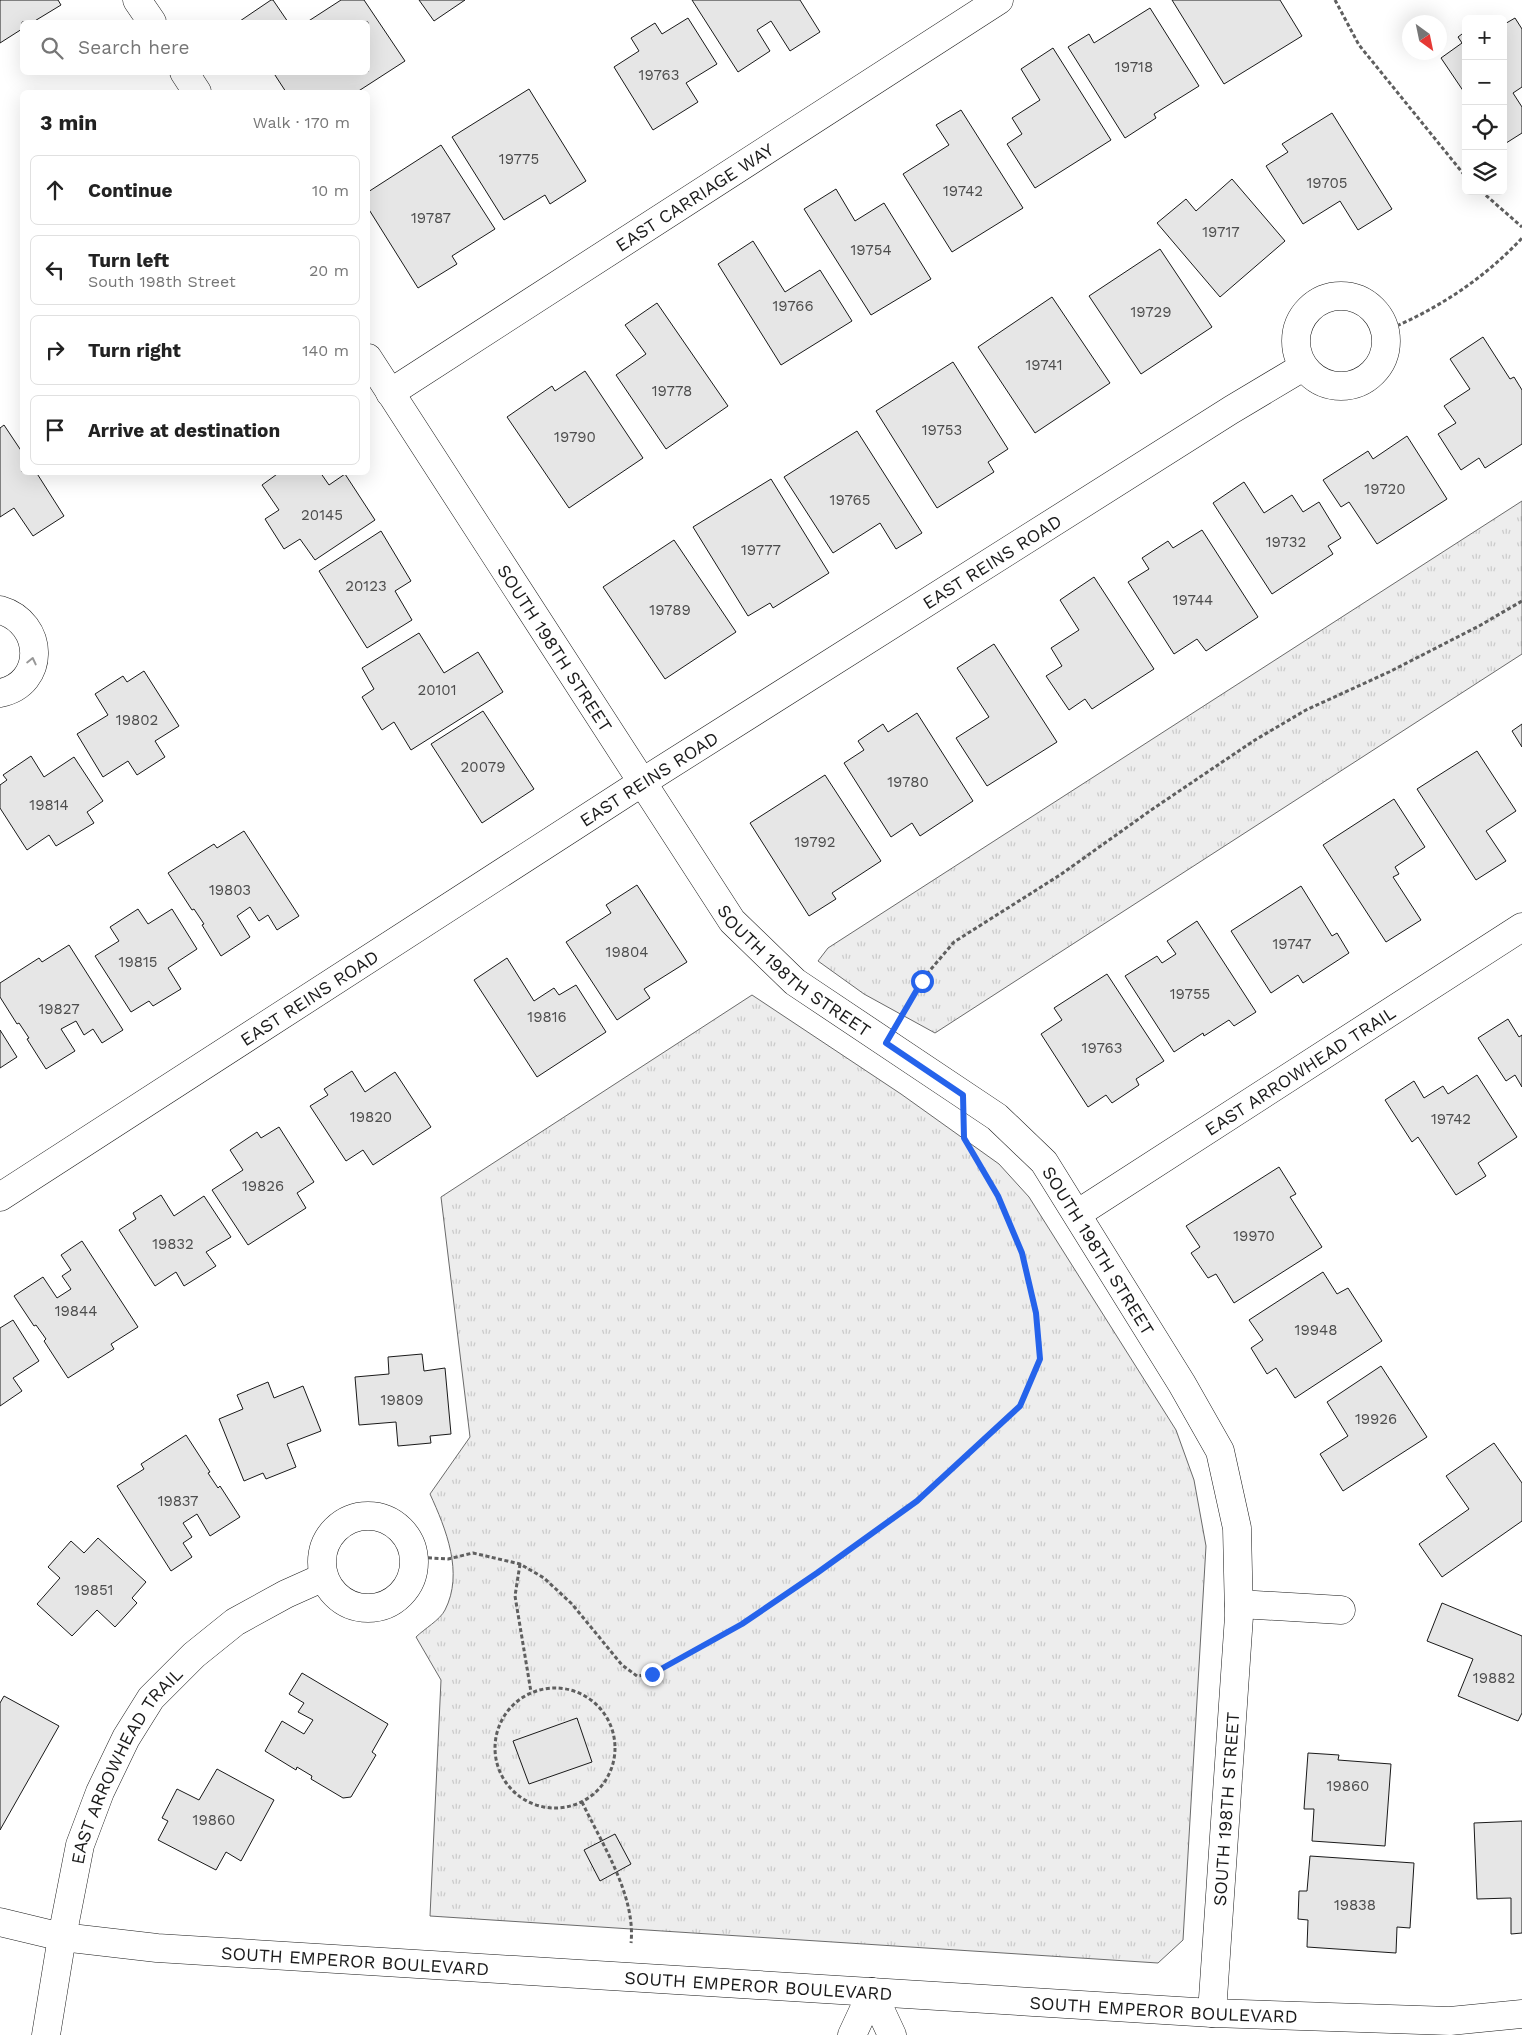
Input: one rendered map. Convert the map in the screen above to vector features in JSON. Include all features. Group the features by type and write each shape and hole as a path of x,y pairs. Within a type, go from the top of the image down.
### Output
{"street":[{"path":"137,0 151,20"},
{"name":"EAST CARRIAGE WAY","path":"390,393 999,0"},
{"path":"186,75 196,90"},
{"path":"1344,296 1370,306 1380,318 1385,331 1386,344 1383,358 1376,370 1366,380 1353,385 1325,384 1313,377 1304,366 1298,354 1296,339 1299,325 1306,313 1317,303 1330,298 1344,296"},
{"name":"SOUTH 198TH STREET","path":"370,361 732,921 795,982 997,1117 1044,1162 1182,1384 1220,1451 1237,1528 1238,1604 1212,2013"},
{"name":"EAST REINS ROAD","path":"0,1197 641,783 1231,410 1304,366"},
{"path":"0,610 13,615 23,622 31,635 34,648 33,662 28,675 18,686 0,694"},
{"name":"EAST ARROWHEAD TRAIL","path":"1077,1214 1522,927"},
{"path":"380,1516 393,1522 404,1532 411,1543 415,1557 414,1572 408,1586 398,1598 386,1606 371,1609 356,1607 342,1601 331,1591 324,1577 323,1549 339,1526 351,1518 380,1516"},
{"name":"EAST ARROWHEAD TRAIL","path":"46,2035 62,1937 80,1845 100,1792 126,1738 151,1698 194,1655 235,1622 286,1594 324,1577"},
{"path":"1238,1604 1341,1610"},
{"name":"SOUTH EMPEROR BOULEVARD","path":"0,1922 62,1937 157,1948 1212,2013 1450,2021 1522,2014"},
{"path":"852,2035 872,1992"},
{"path":"872,1992 892,2035"}],"path":[{"path":"1334,0 1359,45 1462,172"},
{"path":"1486,195 1522,227"},
{"path":"1385,331 1417,317 1458,293 1508,253 1522,238"},
{"path":"886,1043 922,981 954,942 1060,876 1154,808 1255,740 1306,710 1397,668 1479,626 1522,601"},
{"path":"415,1557 448,1559 473,1553 520,1564 544,1578 572,1604 622,1665 637,1676 652,1674 742,1624 917,1501 1020,1406 1040,1359 1036,1313 1022,1253 998,1196 964,1138 963,1095"},
{"path":"520,1564 515,1596 531,1692"},
{"path":"553,1687 575,1690 595,1702 609,1719 616,1742 613,1766 602,1787 582,1802 558,1809 532,1804 512,1791 498,1770 494,1747 499,1724 512,1705 531,1692 553,1687"},
{"path":"582,1802 624,1890 633,1927 626,1976"}],"green space":[{"path":"1522,501 1522,654 935,1033 864,994 818,961 828,948"},
{"path":"752,995 901,1094 999,1164 1029,1197 1176,1430 1194,1480 1206,1546 1183,1940 1158,1963 430,1916 441,1680 416,1637 443,1614 453,1581 451,1551 442,1522 430,1494 470,1437 441,1197"}],"building":[{"path":"0,0 58,0 61,5 36,20 20,20 20,30 0,43"},
{"path":"273,0 287,20 241,20"},
{"path":"341,0 364,0 405,61 360,90 285,90 275,75 370,75 370,20 310,20"},
{"path":"419,0 465,0 434,21"},
{"path":"692,0 800,0 820,32 790,51 771,21 757,30 770,51 738,72"},
{"path":"1172,0 1280,0 1302,36 1224,84"},
{"path":"1150,8 1199,86 1154,114 1156,118 1125,138 1068,47 1089,34 1094,43"},
{"path":"688,18 717,64 686,83 698,102 653,130 614,67 639,51 631,38 655,23 662,34"},
{"path":"1515,18 1522,29 1522,87 1513,93 1522,107 1522,133 1507,142 1507,60 1507,23"},
{"path":"1462,34 1462,43 1458,37"},
{"path":"1462,43 1462,89 1442,60 1447,60 1447,54"},
{"path":"1053,48 1111,140 1035,188 1007,144 1022,134 1012,118 1040,100 1021,69"},
{"path":"529,89 586,181 550,204 545,195 504,220 452,137"},
{"path":"961,110 1023,208 952,252 903,174 949,145 936,125"},
{"path":"1332,113 1392,209 1358,230 1340,201 1303,224 1266,166 1288,152 1282,144"},
{"path":"441,145 495,229 452,256 457,264 418,288 370,211 370,191"},
{"path":"1232,179 1285,241 1220,297 1157,223 1186,199 1196,211"},
{"path":"836,189 855,221 884,203 931,279 871,315 804,209"},
{"path":"753,241 785,292 820,270 852,321 781,365 718,264"},
{"path":"1160,249 1212,327 1141,374 1089,296"},
{"path":"1052,297 1110,383 1035,433 978,347"},
{"path":"657,303 728,406 666,449 616,375 646,354 625,325"},
{"path":"1483,337 1510,379 1514,377 1522,390 1522,444 1485,468 1479,458 1461,470 1438,434 1456,423 1444,406 1470,389 1450,359"},
{"path":"953,362 1008,449 988,462 994,472 937,508 876,411"},
{"path":"585,371 643,458 569,508 507,417 552,386 555,391"},
{"path":"4,425 20,449 20,475 38,475 64,516 33,536 14,508 0,517 0,428"},
{"path":"857,431 922,533 896,549 880,523 833,553 784,477"},
{"path":"1407,436 1447,499 1377,544 1349,502 1341,507 1323,480 1368,451 1373,459"},
{"path":"276,475 322,475 329,485 346,475 375,520 315,560 300,539 284,549 265,519 279,510 262,485"},
{"path":"771,479 829,573 773,608 770,603 748,616 693,527"},
{"path":"1244,482 1264,513 1292,495 1303,512 1319,502 1341,538 1328,546 1333,554 1272,594 1213,503"},
{"path":"1202,530 1258,617 1206,651 1197,639 1174,654 1128,582 1149,569 1142,558 1168,541 1173,548"},
{"path":"381,531 411,581 395,591 412,620 367,648 319,571"},
{"path":"674,540 736,632 665,679 603,587"},
{"path":"1094,577 1154,669 1092,709 1085,699 1069,710 1046,676 1062,666 1051,648 1079,630 1060,600"},
{"path":"419,633 444,673 478,652 503,692 411,750 394,722 382,730 362,697 374,689 362,668"},
{"path":"994,644 1057,742 987,786 956,738 989,717 957,668"},
{"path":"144,671 179,726 155,741 165,757 137,775 128,761 103,777 77,734 108,715 95,694 123,676 127,682"},
{"path":"483,711 534,789 482,823 431,744"},
{"path":"917,713 973,801 920,836 912,823 891,837 844,763 864,750 858,741 883,724 888,732"},
{"path":"1522,724 1522,747 1512,731"},
{"path":"1477,751 1516,811 1486,831 1506,861 1476,880 1417,789"},
{"path":"31,756 44,777 74,757 103,801 87,812 94,823 56,846 49,835 27,850 0,808 0,785 7,780 3,775"},
{"path":"825,775 881,861 832,893 836,899 809,916 750,823"},
{"path":"1394,799 1425,847 1395,867 1399,874 1393,877 1421,920 1386,942 1323,845"},
{"path":"244,831 299,916 277,930 268,915 259,921 250,907 237,916 250,937 221,956 202,925 204,924 194,909 192,910 168,873 214,844 217,848"},
{"path":"637,885 687,962 644,989 650,998 617,1020 566,942 611,913 606,905"},
{"path":"1301,886 1332,936 1337,933 1349,953 1303,983 1298,975 1271,993 1231,931"},
{"path":"138,909 148,924 172,909 197,949 168,968 181,989 153,1006 149,1001 131,1012 95,956 119,941 110,927"},
{"path":"1197,921 1256,1012 1234,1026 1229,1020 1204,1036 1203,1033 1174,1052 1125,976 1157,956 1162,963 1176,954 1167,941"},
{"path":"69,945 123,1030 102,1043 93,1029 84,1035 76,1021 61,1029 75,1051 46,1069 27,1039 29,1038 19,1023 17,1024 0,997 0,983 39,958 42,962"},
{"path":"507,958 534,1001 554,988 559,995 576,985 606,1032 537,1077 474,980"},
{"path":"1107,974 1164,1061 1136,1079 1139,1085 1112,1103 1106,1095 1088,1107 1041,1034 1062,1020 1054,1008"},
{"path":"1508,1019 1519,1037 1522,1035 1522,1087 1515,1075 1506,1081 1478,1038"},
{"path":"0,1030 17,1057 0,1068"},
{"path":"352,1071 365,1092 395,1072 431,1127 373,1165 363,1150 346,1161 310,1106 328,1095 324,1089"},
{"path":"1477,1075 1517,1137 1478,1163 1486,1176 1456,1195 1418,1137 1412,1142 1385,1100 1414,1081 1424,1098 1443,1086 1448,1094"},
{"path":"279,1127 314,1182 297,1193 306,1208 248,1245 212,1190 243,1170 230,1150 257,1132 261,1138"},
{"path":"1279,1167 1296,1194 1290,1197 1322,1247 1234,1303 1216,1274 1208,1278 1191,1253 1200,1247 1186,1226"},
{"path":"161,1195 174,1216 204,1196 231,1237 206,1252 216,1266 184,1286 176,1272 155,1286 119,1230 136,1219 133,1213"},
{"path":"82,1241 138,1327 111,1344 114,1349 68,1378 44,1341 46,1339 36,1325 34,1326 14,1296 43,1277 57,1298 71,1289 62,1276 71,1270 61,1255"},
{"path":"1323,1272 1337,1294 1348,1288 1382,1341 1295,1398 1276,1368 1267,1374 1251,1348 1263,1340 1249,1320"},
{"path":"13,1320 39,1361 13,1378 22,1391 0,1406 0,1328"},
{"path":"422,1354 424,1371 445,1368 451,1434 430,1436 431,1443 398,1446 396,1422 359,1425 355,1377 389,1374 388,1357"},
{"path":"1381,1366 1427,1437 1343,1491 1320,1454 1348,1436 1327,1402"},
{"path":"268,1382 274,1398 303,1386 321,1431 287,1444 296,1467 266,1479 263,1473 244,1481 219,1419 243,1409 237,1395"},
{"path":"186,1435 210,1472 208,1473 218,1488 220,1486 240,1517 210,1536 197,1514 183,1523 192,1537 183,1543 192,1557 171,1571 117,1486 144,1469 141,1464"},
{"path":"1494,1443 1522,1483 1522,1521 1442,1577 1419,1544 1469,1509 1446,1476"},
{"path":"98,1538 146,1582 132,1598 137,1603 115,1627 97,1610 72,1636 37,1604 60,1578 48,1567 71,1541 84,1553"},
{"path":"1442,1603 1522,1636 1522,1713 1518,1721 1458,1696 1473,1659 1427,1641"},
{"path":"302,1673 388,1724 372,1752 376,1755 351,1797 343,1798 311,1779 312,1776 297,1767 296,1770 265,1751 282,1721 304,1734 313,1720 298,1712 304,1703 289,1694"},
{"path":"4,1696 59,1726 0,1830 0,1703"},
{"path":"577,1718 592,1762 529,1784 513,1741"},
{"path":"1308,1753 1339,1755 1338,1760 1391,1764 1385,1846 1312,1841 1314,1809 1304,1809"},
{"path":"217,1769 274,1800 241,1861 226,1852 216,1870 158,1840 168,1821 162,1818 177,1789 199,1800"},
{"path":"1522,1821 1522,1933 1511,1934 1511,1898 1477,1899 1474,1823"},
{"path":"615,1834 631,1864 600,1881 584,1850"},
{"path":"1310,1856 1414,1863 1410,1928 1397,1927 1396,1953 1307,1947 1308,1920 1298,1919 1299,1891 1307,1891"}],"route":[{"path":"652,1674 742,1624 917,1501 1020,1406 1040,1359 1036,1313 1022,1253 998,1196 964,1138 963,1095 886,1043 922,981"}]}
